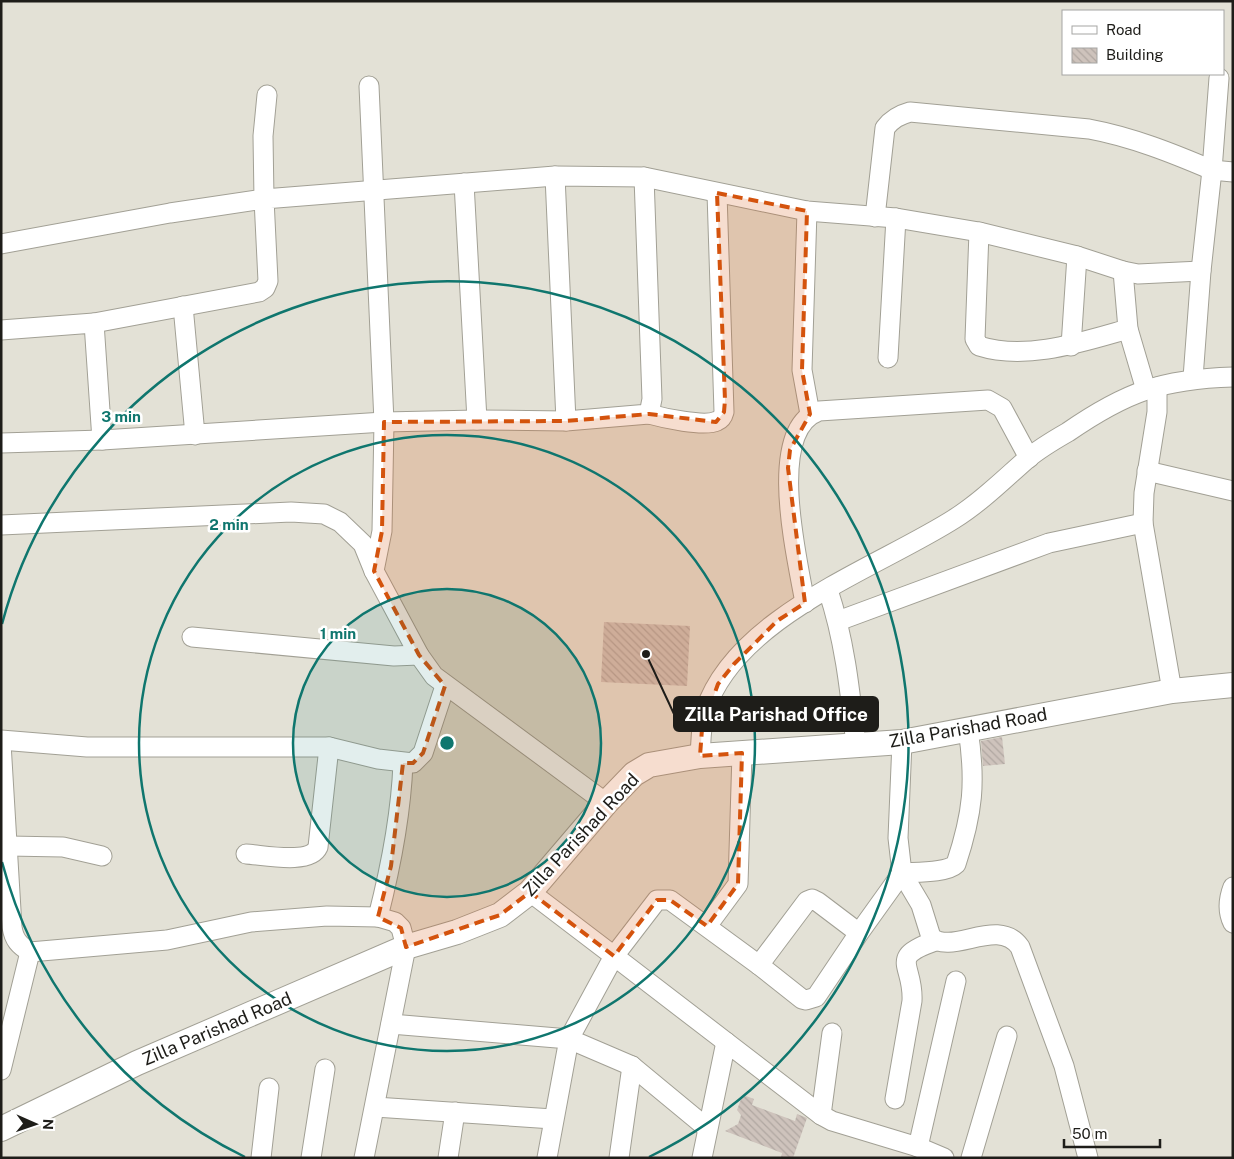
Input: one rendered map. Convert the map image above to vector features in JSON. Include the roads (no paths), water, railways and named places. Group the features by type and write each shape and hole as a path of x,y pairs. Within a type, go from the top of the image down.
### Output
{"main road":[{"name":"Zilla Parishad Road","path":"1,1130 137,1064 406,947 458,932 500,915 530,892 606,803 634,774 649,765 700,756 902,742 1172,691 1233,685"}],"street":[{"path":"1193,378 1201,271 1222,77"},
{"path":"369,86 372,190 384,422 382,531 374,571"},
{"path":"1,330 94,323 259,292 265,288 268,281 263,136 267,95"},
{"path":"875,216 885,128 891,120 910,112 1111,133 1170,151 1212,170 1233,172"},
{"path":"1,244 106,224 264,199 555,176 644,177 807,212 896,218 979,232 1077,256 1123,271 1156,274 1201,271"},
{"path":"555,176 566,422"},
{"path":"644,177 652,399 649,414"},
{"path":"464,183 477,420"},
{"path":"1,443 196,435 384,422 477,420 566,422 649,414 707,423 716,422 722,418 724,412 717,193"},
{"path":"807,212 802,370 810,414"},
{"path":"888,358 896,218"},
{"path":"979,232 975,338 979,346 994,349 1040,351 1071,346 1128,329"},
{"path":"1071,346 1077,256"},
{"path":"1123,271 1128,329 1151,388 1156,412 1147,472 1143,523 1172,691"},
{"path":"183,306 196,435"},
{"path":"94,323 102,440"},
{"path":"700,756 706,710 718,684 756,639 778,621 805,603 954,519 995,488 1029,458 1102,409 1125,396 1193,378 1233,377"},
{"path":"805,603 791,518 788,468 790,450 800,426 810,414 819,411 988,400 1002,408 1029,458"},
{"path":"1147,472 1233,490"},
{"path":"1,526 291,512 324,514 346,527 363,544 365,553 374,571 419,655 434,676 445,686 606,803"},
{"path":"1,532 316,520 332,524 365,553"},
{"path":"838,621 1049,543 1143,523"},
{"path":"828,590 846,656 856,745"},
{"path":"192,637 394,656 419,655"},
{"path":"364,1158 406,947 401,928 395,922 378,917 327,916 252,922 166,940 30,952 19,945 6,927 8,846 2,750 88,747 329,747 403,763 413,763 423,753 445,686"},
{"path":"902,873 945,870 952,868 956,864 972,804 974,780 968,729"},
{"path":"902,742 898,838 902,873 921,905 931,937 935,941"},
{"path":"246,854 297,858 308,857 315,853 318,847 329,747"},
{"path":"707,926 738,884 742,753"},
{"path":"378,917 393,856 402,792 403,763"},
{"path":"8,846 63,847 102,856"},
{"path":"547,1158 569,1039 614,956 657,900 670,900 802,999 812,999 816,997 902,873"},
{"path":"1233,888 1229,901 1229,913 1233,923"},
{"path":"530,892 821,1115 848,1127 918,1147 944,1158"},
{"path":"759,965 807,901 812,899 859,933"},
{"path":"895,1099 912,1001 906,965 907,958 913,949 935,941 941,942 1002,935 1015,940 1020,947 1064,1066 1088,1158"},
{"path":"1,1070 30,952"},
{"path":"918,1147 956,981"},
{"path":"391,1024 569,1039 632,1066 706,1128"},
{"path":"821,1115 832,1033"},
{"path":"971,1158 1007,1036"},
{"path":"702,1158 706,1128 726,1042"},
{"path":"619,1158 632,1066"},
{"path":"311,1158 324,1069"},
{"path":"262,1158 269,1088"},
{"path":"375,1107 553,1119"},
{"path":"448,1158 455,1112"}],"place":[{"name":"Zilla Parishad Office","path":"646,654"}]}
